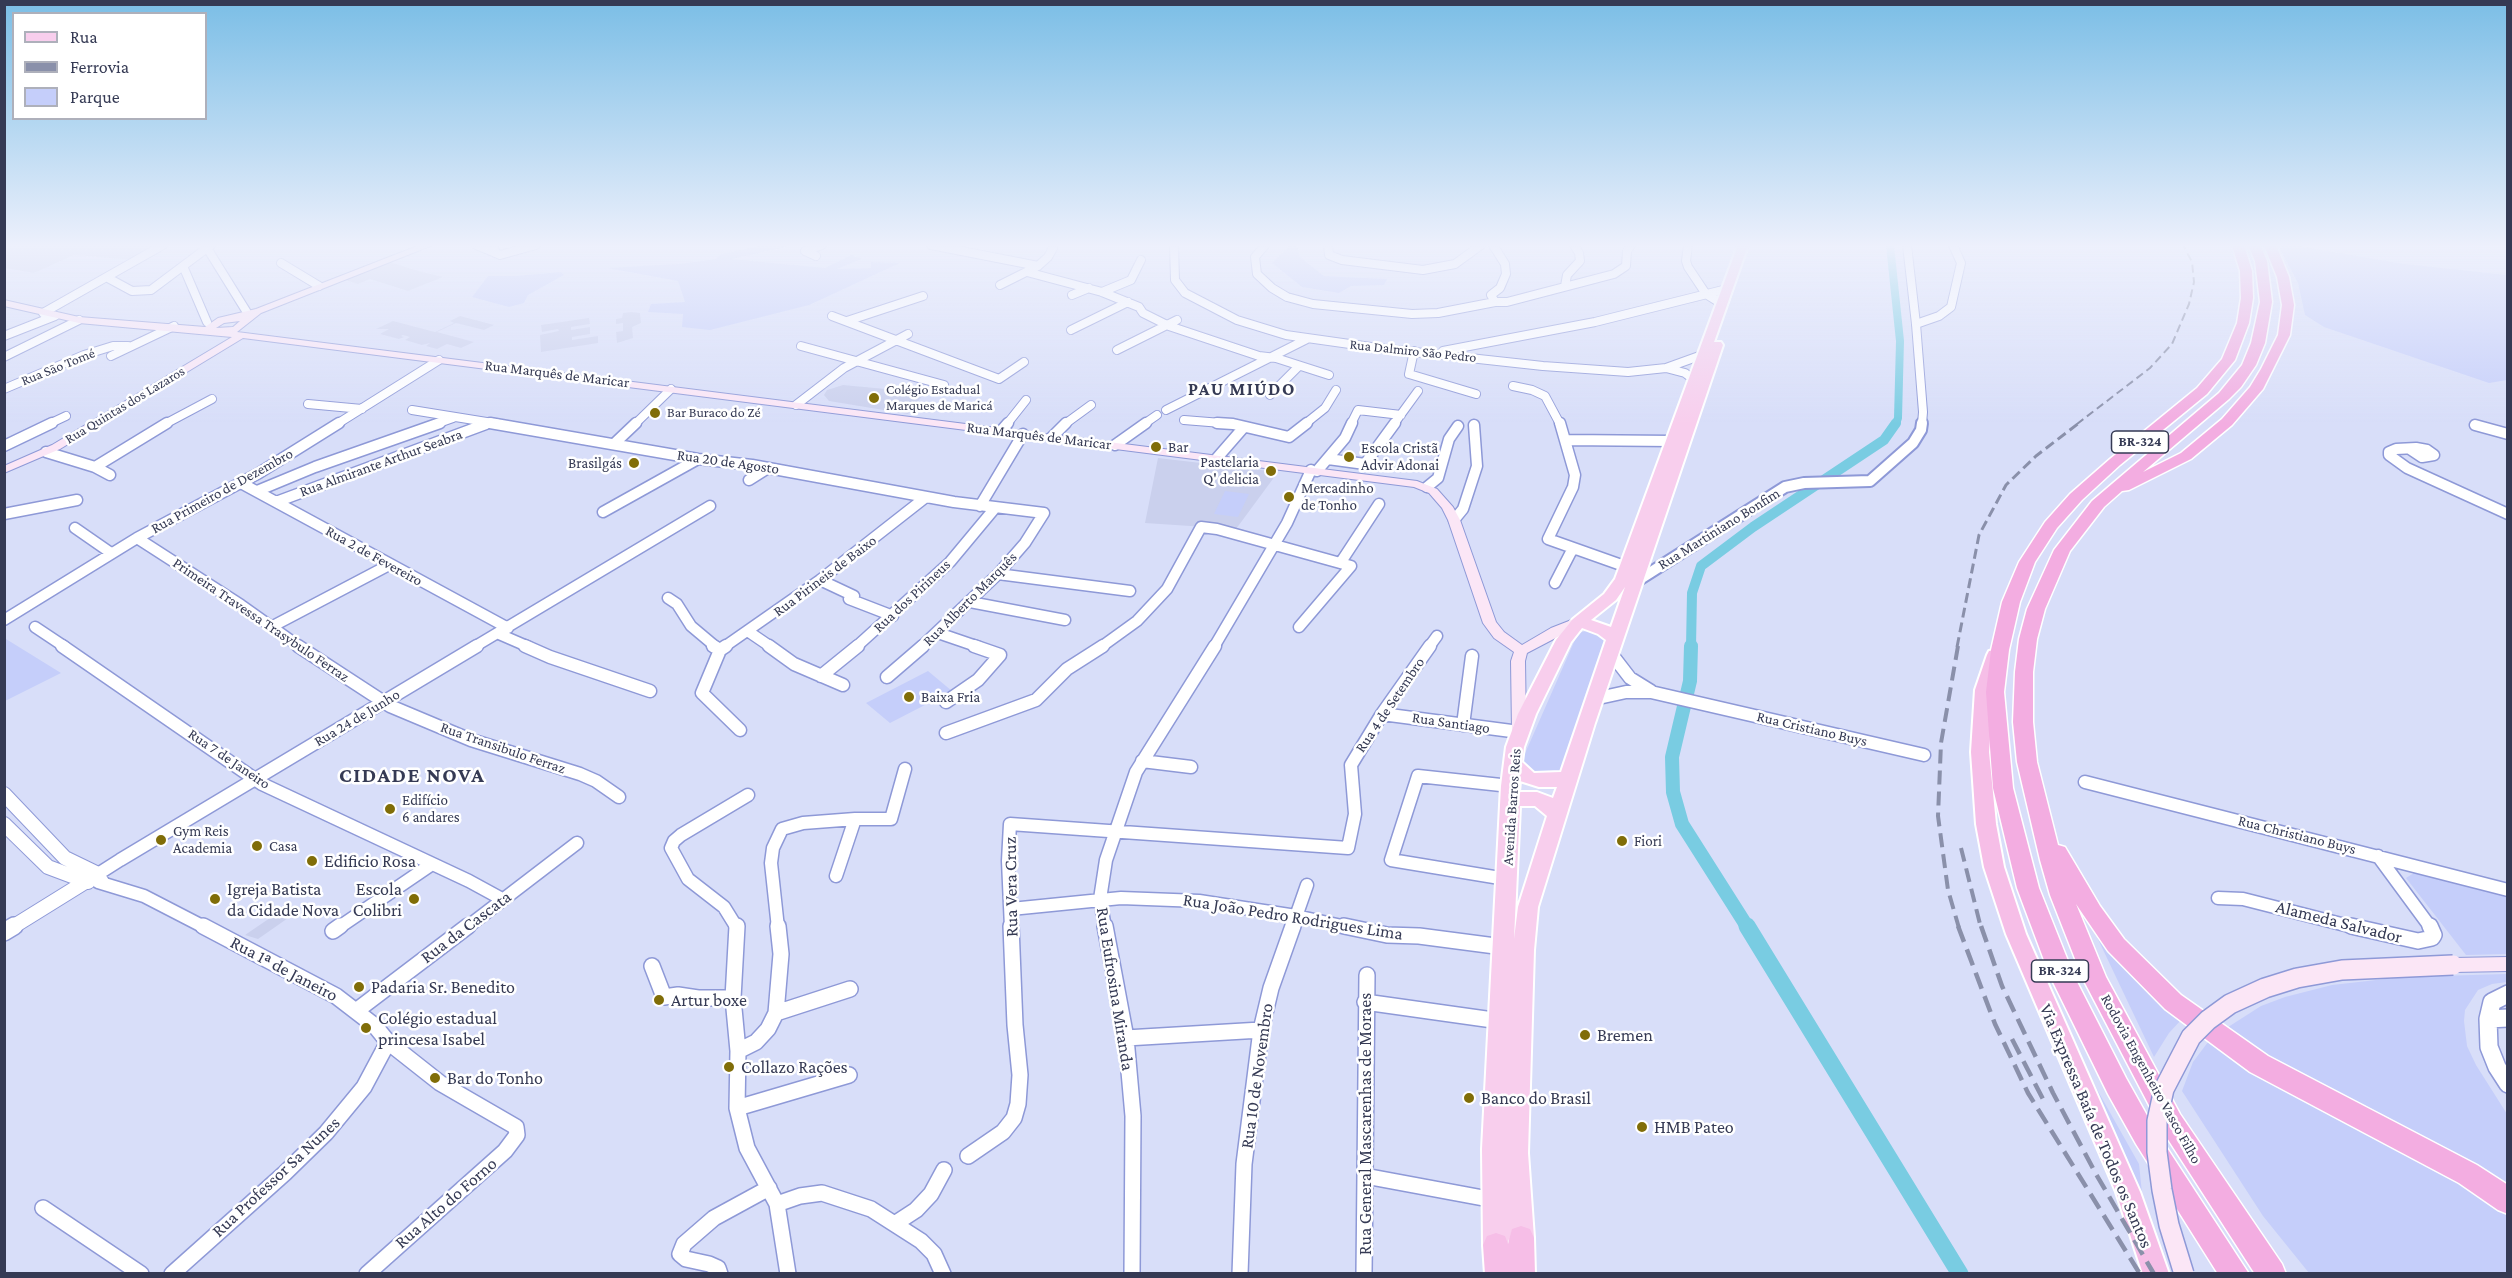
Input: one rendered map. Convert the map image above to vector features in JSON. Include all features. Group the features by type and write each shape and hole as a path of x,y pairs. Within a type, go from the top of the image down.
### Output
{"highway":[{"name":"Rodovia Engenheiro Vasco Filho","path":"2235,1274 2171,1178 2122,1096 2077,1007 2043,929 2019,854 2003,788 1995,692 2004,632 2018,582 2027,562 2051,525 2092,483 2202,391 2228,360 2243,323 2246,305"},
{"name":"Rodovia Engenheiro Vasco Filho","path":"2265,305 2258,343 2249,365 2236,384 2109,494 2088,515 2062,550 2043,589 2028,639 2024,672 2023,722 2027,762 2041,823 2061,896 2075,935 2118,1024 2171,1122 2272,1274"},
{"path":"2267,305 2279,348"},
{"path":"2109,494 2186,456 2227,422 2256,389 2279,348 2287,326 2288,305"},
{"name":"Via Expressa Baía de Todos os Santos","path":"2004,632 1984,690 1981,714 1980,752 1986,824 1994,867 2016,934 2128,1192 2156,1274"},
{"path":"2041,823 2064,868 2110,937 2144,975 2173,1002 2259,1064 2468,1174 2508,1201"},
{"path":"1521,1238 1522,1274"},
{"name":"Avenida Barros Reis","path":"1496,1245 1498,1274"}],"main road":[{"name":"Rua Marquês de Maricar","path":"10,305 79,320 170,328 212,328 245,324 439,360 1314,470 1399,481 1426,487"},
{"name":"Rua Quintas dos Lazaros","path":"4,470 46,452 245,324 259,311 275,305"},
{"name":"Avenida Barros Reis","path":"1491,1274 1496,1245 1494,1200 1512,763 1520,732 1564,640 1579,622 1617,591 1721,305"},
{"path":"1529,1274 1521,1238 1516,1153 1525,926 1594,699 1731,305"},
{"path":"212,328 209,328 212,324 229,319 244,318 245,324"},
{"path":"1426,487 1443,500 1454,520 1490,623 1499,635 1521,651"},
{"path":"1520,732 1518,661 1521,651 1556,631 1579,622 1604,630 1612,646"},
{"path":"1512,763 1528,778 1539,781 1561,780 1571,775"},
{"path":"1510,795 1517,800 1537,799 1546,803 1558,815"},
{"path":"2184,1274 2169,1225 2162,1190 2157,1152 2157,1121 2164,1089 2191,1038 2208,1020 2230,1004 2265,988 2297,978 2342,970 2508,964"}],"street":[{"path":"43,313 59,305"},
{"path":"201,305 212,328"},
{"path":"236,305 245,324"},
{"path":"847,321 897,305"},
{"path":"1071,330 1123,305"},
{"path":"1134,305 1140,307 1145,314 1168,325 1242,351 1329,375"},
{"name":"Rua Dalmiro São Pedro","path":"1203,305 1252,326 1307,339 1432,353 1611,371 1666,368 1702,355"},
{"path":"1316,305 1412,314 1466,309 1484,305"},
{"path":"1432,353 1576,326 1663,305"},
{"name":"Rua Martiniano Bonfim","path":"1636,581 1785,487 1804,483 1874,479 1913,443 1921,430 1923,412 1914,305"},
{"path":"1916,324 1939,316 1951,305"},
{"path":"4,336 55,316"},
{"path":"832,316 999,380 1024,362"},
{"path":"4,357 79,320"},
{"path":"1117,350 1178,320"},
{"path":"111,356 170,328"},
{"path":"796,405 855,361 908,334"},
{"path":"1166,410 1307,339"},
{"name":"Rua Sāo Tomé","path":"4,389 84,355 113,346 128,346"},
{"path":"801,346 944,385"},
{"path":"1414,351 1409,374 1476,394"},
{"name":"Rua Primeiro de Dezembro","path":"4,620 111,553 241,483 439,360"},
{"path":"1270,395 1299,366"},
{"name":"Rua Dalmiro São Pedro","path":"1666,368 1685,373 1693,379"},
{"path":"1513,386 1532,390 1545,396 1563,429 1566,440 1575,481 1548,539 1627,567"},
{"path":"615,443 671,389"},
{"path":"1184,420 1244,427 1289,437 1325,408 1336,390"},
{"path":"1328,459 1365,465 1418,391"},
{"path":"95,467 173,419 212,399"},
{"path":"1000,431 1026,400"},
{"path":"308,404 362,409"},
{"path":"1052,437 1066,423 1091,405"},
{"name":"Rua 20 de Agosto","path":"412,410 698,459 768,468 980,506 1044,513"},
{"path":"1314,470 1328,459 1347,435 1358,410 1401,416"},
{"path":"1115,445 1157,415"},
{"path":"4,446 66,416"},
{"path":"257,491 315,467 453,418"},
{"name":"Rua Almirante Arthur Seabra","path":"276,502 488,424"},
{"path":"2475,424 2508,435"},
{"path":"1454,520 1463,509 1477,466 1474,425"},
{"path":"1426,487 1438,478 1449,439 1458,426"},
{"path":"1217,458 1244,427"},
{"path":"980,506 1023,434"},
{"path":"1566,440 1672,441"},
{"path":"2410,450 2396,449 2389,452 2389,455 2407,468 2508,514"},
{"path":"46,452 95,467 110,475"},
{"path":"603,512 698,459"},
{"path":"749,480 768,468"},
{"name":"Rua Eufrosina Miranda","path":"1132,1274 1133,1116 1126,1038 1100,899 1106,860 1142,761 1226,628 1298,503 1314,470"},
{"name":"Rua 2 de Fevereiro","path":"241,483 550,657 650,691"},
{"name":"Rua Pirineis de Baixo","path":"720,650 749,632 820,580 926,497"},
{"path":"4,514 77,500"},
{"path":"1299,627 1346,565 1379,504"},
{"name":"Rua 24 de Junho","path":"4,932 96,880 253,778 711,506"},
{"name":"Rua dos Pirineus","path":"821,676 893,616 957,555 995,508"},
{"name":"Rua Alberto Marquês","path":"887,677 938,633 998,574 1025,543 1044,513"},
{"path":"946,733 1036,700 1061,673 1094,653 1147,613 1167,589 1201,527 1275,544 1346,565"},
{"path":"75,528 111,553"},
{"name":"Primeira Travessa Trasybulo Ferraz","path":"137,538 273,626 312,656 384,702"},
{"path":"1555,583 1573,548"},
{"path":"273,626 389,565"},
{"path":"998,574 1130,591"},
{"path":"820,580 854,596 849,599 893,616"},
{"path":"668,598 677,604 691,626 708,643 720,650 702,693 740,730"},
{"path":"970,602 1065,620"},
{"name":"Rua 7 de Janeiro","path":"35,627 253,778 502,899"},
{"path":"749,632 784,657 843,685"},
{"path":"938,633 1000,655 978,680 946,702"},
{"name":"Rua 4 de Setembro","path":"1348,848 1355,814 1351,765 1382,714 1437,636"},
{"path":"1612,646 1630,678 1651,692"},
{"path":"1463,725 1472,656"},
{"path":"1594,699 1626,692 1651,692"},
{"name":"Rua Cristiano Buys","path":"1651,692 1924,755"},
{"name":"Rua Transibulo Ferraz","path":"384,702 471,740 580,774 596,781 619,797"},
{"name":"Rua Santiago","path":"1382,714 1520,732"},
{"path":"1142,761 1191,767"},
{"path":"738,1051 756,1042 777,1014 781,954 772,884 773,849 782,829 791,825 855,819 891,819 905,769"},
{"path":"1506,879 1391,860 1418,776 1510,795"},
{"name":"Rua Christiano Buys","path":"2085,782 2508,890"},
{"path":"4,794 65,858 96,880"},
{"path":"748,795 681,835 670,849 688,879 724,907 736,923 738,931 733,998 738,1051 737,1108 747,1148 777,1204 788,1274"},
{"path":"836,876 855,819"},
{"path":"4,824 48,867 96,880"},
{"name":"Rua Vera Cruz","path":"968,1156 1003,1132 1014,1118 1018,1104 1020,1075 1015,1025 1008,861 1010,824 1348,848"},
{"name":"Rua da Cascata","path":"356,1011 577,843"},
{"name":"Alameda Salvador","path":"2218,898 2243,899 2403,939 2418,941 2432,938 2433,930 2378,856"},
{"path":"48,867 65,858"},
{"path":"333,931 432,864"},
{"name":"Rua 1ª de Janeiro","path":"96,880 144,896 336,996 375,1026 388,1042 440,1083 516,1127"},
{"name":"Rua 10 de Novembro","path":"1240,1274 1244,1164 1261,1030 1271,988 1307,885"},
{"name":"Rua João Pedro Rodrigues Lima","path":"1011,909 1100,899 1199,900 1296,916 1387,935 1428,936 1503,947"},
{"path":"652,966 664,997 678,995 698,998 733,998"},
{"name":"Rua General Mascarenhas de Moraes","path":"1364,1274 1367,975"},
{"path":"777,1014 850,989"},
{"path":"2508,993 2492,1002 2488,1019 2489,1047 2497,1067 2508,1084"},
{"path":"1365,1002 1500,1021"},
{"path":"2488,1019 2508,1018"},
{"path":"1126,1038 1261,1030"},
{"name":"Rua Professor Sa Nunes","path":"172,1274 285,1173 326,1133 364,1088 388,1042"},
{"path":"737,1108 849,1075"},
{"name":"Rua Alto do Forno","path":"366,1274 505,1151 517,1135 516,1127"},
{"path":"896,1223 916,1210 931,1194 944,1170"},
{"path":"1365,1176 1494,1200"},
{"path":"720,1274 718,1268 686,1259 681,1254 684,1244 690,1236 714,1218 769,1188"},
{"path":"777,1204 800,1196 822,1193 871,1209 896,1223 934,1254 943,1274"},
{"path":"43,1208 141,1274"}],"shaded area":[{"path":"623,313 640,313 641,323 632,327 633,338 617,343 616,332 623,331 623,323 616,324 616,319 622,318"},
{"path":"460,316 494,325 484,330 456,323 437,332 474,342 461,348 447,344 437,349 426,346 430,343 422,345 405,340 410,337 403,335 401,336 404,337 399,339 380,334 389,329 376,329 393,321 435,332 454,323 450,321"},
{"path":"589,318 590,324 571,327 571,330 590,327 590,334 572,337 572,340 598,336 598,343 541,352 540,335 559,331 558,329 542,332 541,325"},
{"name":"Colégio Estadual Marques de Maricá","path":"843,385 907,391 923,395 908,414 829,401 824,395 827,390"},
{"path":"1158,458 1278,472 1236,529 1145,523"},
{"path":"289,905 301,909 258,939 245,935"}],"green space":[{"path":"651,305 810,305 710,330 682,327 683,314 648,312"},
{"path":"2303,305 2507,305 2507,380 2489,383 2324,327 2305,315"},
{"path":"1225,491 1249,494 1238,517 1214,514"},
{"path":"1596,632 1606,639 1607,644 1561,774 1532,773 1525,766 1523,758 1578,633"},
{"path":"6,639 61,673 5,701"},
{"name":"Baixa Fria","path":"928,671 952,691 890,723 866,703"},
{"path":"2417,871 2507,897 2507,954 2466,955 2406,878"},
{"path":"2097,937 2123,966 2181,1020 2169,1033 2154,1057"},
{"path":"2507,974 2507,982 2492,984 2478,990 2465,1010 2464,1021 2467,1046 2476,1065 2507,1114 2507,1187 2481,1169 2389,1118 2273,1059 2225,1029 2261,1006 2285,997 2332,985 2403,977"},
{"path":"2208,1042 2247,1068 2462,1183 2496,1206 2507,1215 2507,1273 2309,1273 2263,1216 2182,1091 2193,1062"},
{"path":"2090,1077 2139,1164 2142,1193"}],"waterway":[{"path":"1896,305 1900,341 1896,424"},
{"path":"1691,647 1692,593 1701,566 1753,527 1884,440 1896,423"},
{"path":"1691,646 1690,681 1672,757 1673,792 1682,824 1748,928"},
{"path":"1747,926 1960,1274"}],"railway":[{"path":"2077,424 2150,368 2172,344 2189,305"},
{"path":"1957,647 1979,535 2006,485 2036,456 2079,423"},
{"path":"1958,646 1941,743 1938,816 1948,890 1959,928"},
{"path":"1961,848 1981,928"},
{"path":"1958,926 1995,1024 2028,1093 2140,1274"},
{"path":"1981,926 2002,986 2053,1093 2096,1174 2154,1274"},
{"path":"2012,1039 2046,1105"}],"place":[{"name":"Colégio Estadual Marques de Maricá","path":"874,398"},
{"name":"Bar Buraco do Zé","path":"655,413"},
{"name":"Bar","path":"1156,447"},
{"name":"Escola Cristã Advir Adonai","path":"1349,457"},
{"name":"Brasilgás","path":"634,463"},
{"name":"Pastelaria Q' delicia","path":"1271,471"},
{"name":"Mercadinho de Tonho","path":"1289,497"},
{"name":"Baixa Fria","path":"909,697"},
{"name":"Edifício 6 andares","path":"390,809"},
{"name":"Gym Reis Academia","path":"161,840"},
{"name":"Fiori","path":"1622,841"},
{"name":"Casa","path":"257,846"},
{"name":"Edificio Rosa","path":"312,861"},
{"name":"Igreja Batista da Cidade Nova","path":"215,899"},
{"name":"Escola Colibri","path":"414,899"},
{"name":"Padaria Sr. Benedito","path":"359,987"},
{"name":"Artur boxe","path":"659,1000"},
{"name":"Colégio estadual princesa Isabel","path":"366,1028"},
{"name":"Bremen","path":"1585,1035"},
{"name":"Collazo Rações","path":"729,1067"},
{"name":"Bar do Tonho","path":"435,1078"},
{"name":"Banco do Brasil","path":"1469,1098"},
{"name":"HMB Pateo","path":"1642,1127"}],"district":[{"name":"PAU MIÚDO","path":"1242,389"},
{"name":"CIDADE NOVA","path":"412,776"}]}
